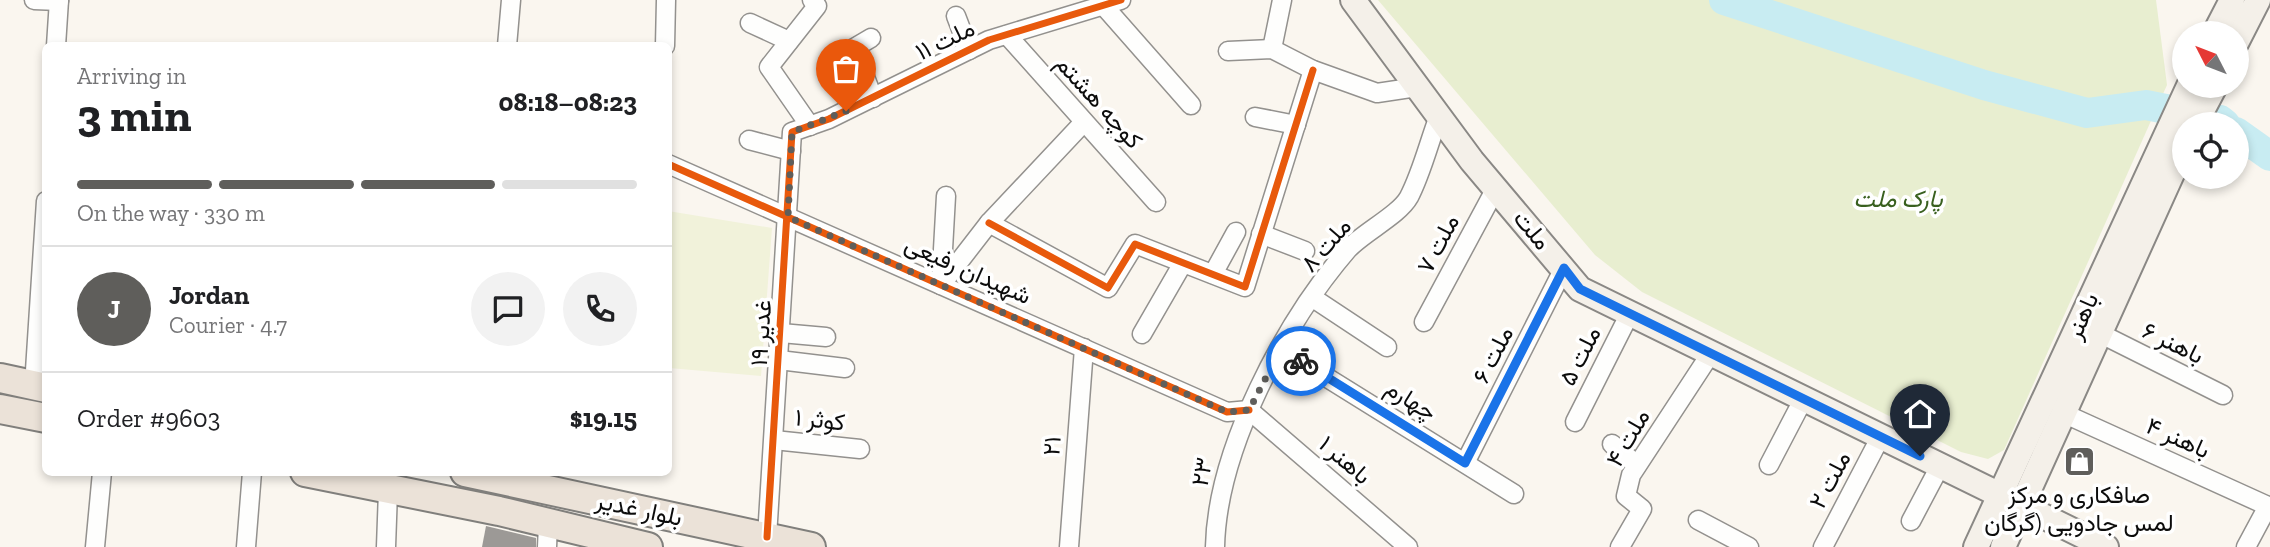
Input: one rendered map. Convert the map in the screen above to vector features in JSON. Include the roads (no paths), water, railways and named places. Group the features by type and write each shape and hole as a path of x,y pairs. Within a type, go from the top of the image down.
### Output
{"main road":[{"name":"ملت","path":"1353,0 1439,116 1580,289 2106,547"},
{"path":"2222,21 2232,0"},
{"path":"2247,21 2258,0"},
{"name":"باهنر","path":"2003,547 2011,501 2184,98"},
{"name":"باهنر","path":"1976,547 2011,501 2065,414 2172,174"},
{"path":"0,378 40,387"},
{"path":"0,409 42,417"},
{"name":"بلوار غدیر","path":"322,476 499,511 548,536 648,547"},
{"name":"بلوار غدیر","path":"485,476 811,547"}],"street":[{"path":"34,0 59,1 56,42"},
{"path":"507,42 511,0"},
{"path":"665,42 666,0"},
{"path":"810,126 769,67 817,6 811,0"},
{"name":"۱۱ ملت","path":"792,132 873,98 969,50 1066,8 1103,5 1121,0"},
{"path":"1272,49 1282,0"},
{"path":"1103,5 1191,105"},
{"path":"956,16 969,50"},
{"path":"750,23 789,41"},
{"name":"کوچه هشتم","path":"1007,35 1156,202"},
{"path":"871,38 854,48 873,98"},
{"path":"1228,51 1272,49 1313,70 1377,93 1417,87"},
{"path":"989,223 1108,288 1135,244 1245,287 1313,70"},
{"name":"۸ ملت","path":"1249,410 1281,349 1349,248 1408,199 1439,116"},
{"path":"1255,117 1296,125"},
{"path":"941,285 989,223 1084,122"},
{"name":"۱۹ غدیر","path":"767,537 792,132"},
{"path":"749,139 791,151"},
{"name":"شهیدان رفیعی","path":"672,166 1227,412 1249,410"},
{"name":"۷ ملت","path":"1424,322 1496,188"},
{"path":"941,285 946,196"},
{"path":"1213,274 1236,232"},
{"path":"1261,234 1305,251"},
{"path":"1142,334 1183,263"},
{"name":"۶ ملت","path":"1465,463 1564,268"},
{"path":"1313,298 1387,346"},
{"name":"۵ ملت","path":"1574,422 1630,313"},
{"path":"40,387 42,320"},
{"path":"781,333 825,337"},
{"name":"۶ باهنر","path":"2101,334 2223,395"},
{"name":"۲۱","path":"1069,547 1084,348"},
{"name":"چهارم","path":"1281,349 1514,494"},
{"name":"۴ ملت","path":"1620,547 1642,509 1626,496 1631,475 1711,353"},
{"path":"779,360 845,368"},
{"path":"1769,465 1804,398"},
{"name":"۲۳","path":"1215,547 1215,530 1231,451 1249,410"},
{"name":"باهنر ۱","path":"1249,410 1408,547"},
{"name":"۴ باهنر","path":"2065,414 2269,507"},
{"name":"۲ ملت","path":"1823,547 1881,436"},
{"name":"۱ کوثر","path":"774,440 860,449"},
{"path":"1612,444 1637,465"},
{"path":"1911,521 1940,466"},
{"path":"95,547 102,476"},
{"path":"246,547 251,476"},
{"path":"386,547 388,491"},
{"path":"2246,547 2269,507"},
{"path":"1698,520 1749,547"}],"waterway":[{"path":"1724,0 1984,85 2087,113 2146,105 2181,112"},
{"path":"2249,141 2270,156"}],"place":[{"name":"صافکاری و مرکز لمس جادویی (گرگان","path":"2079,461"}],"park label":[{"name":"پارک ملت","path":"1898,199"}]}
